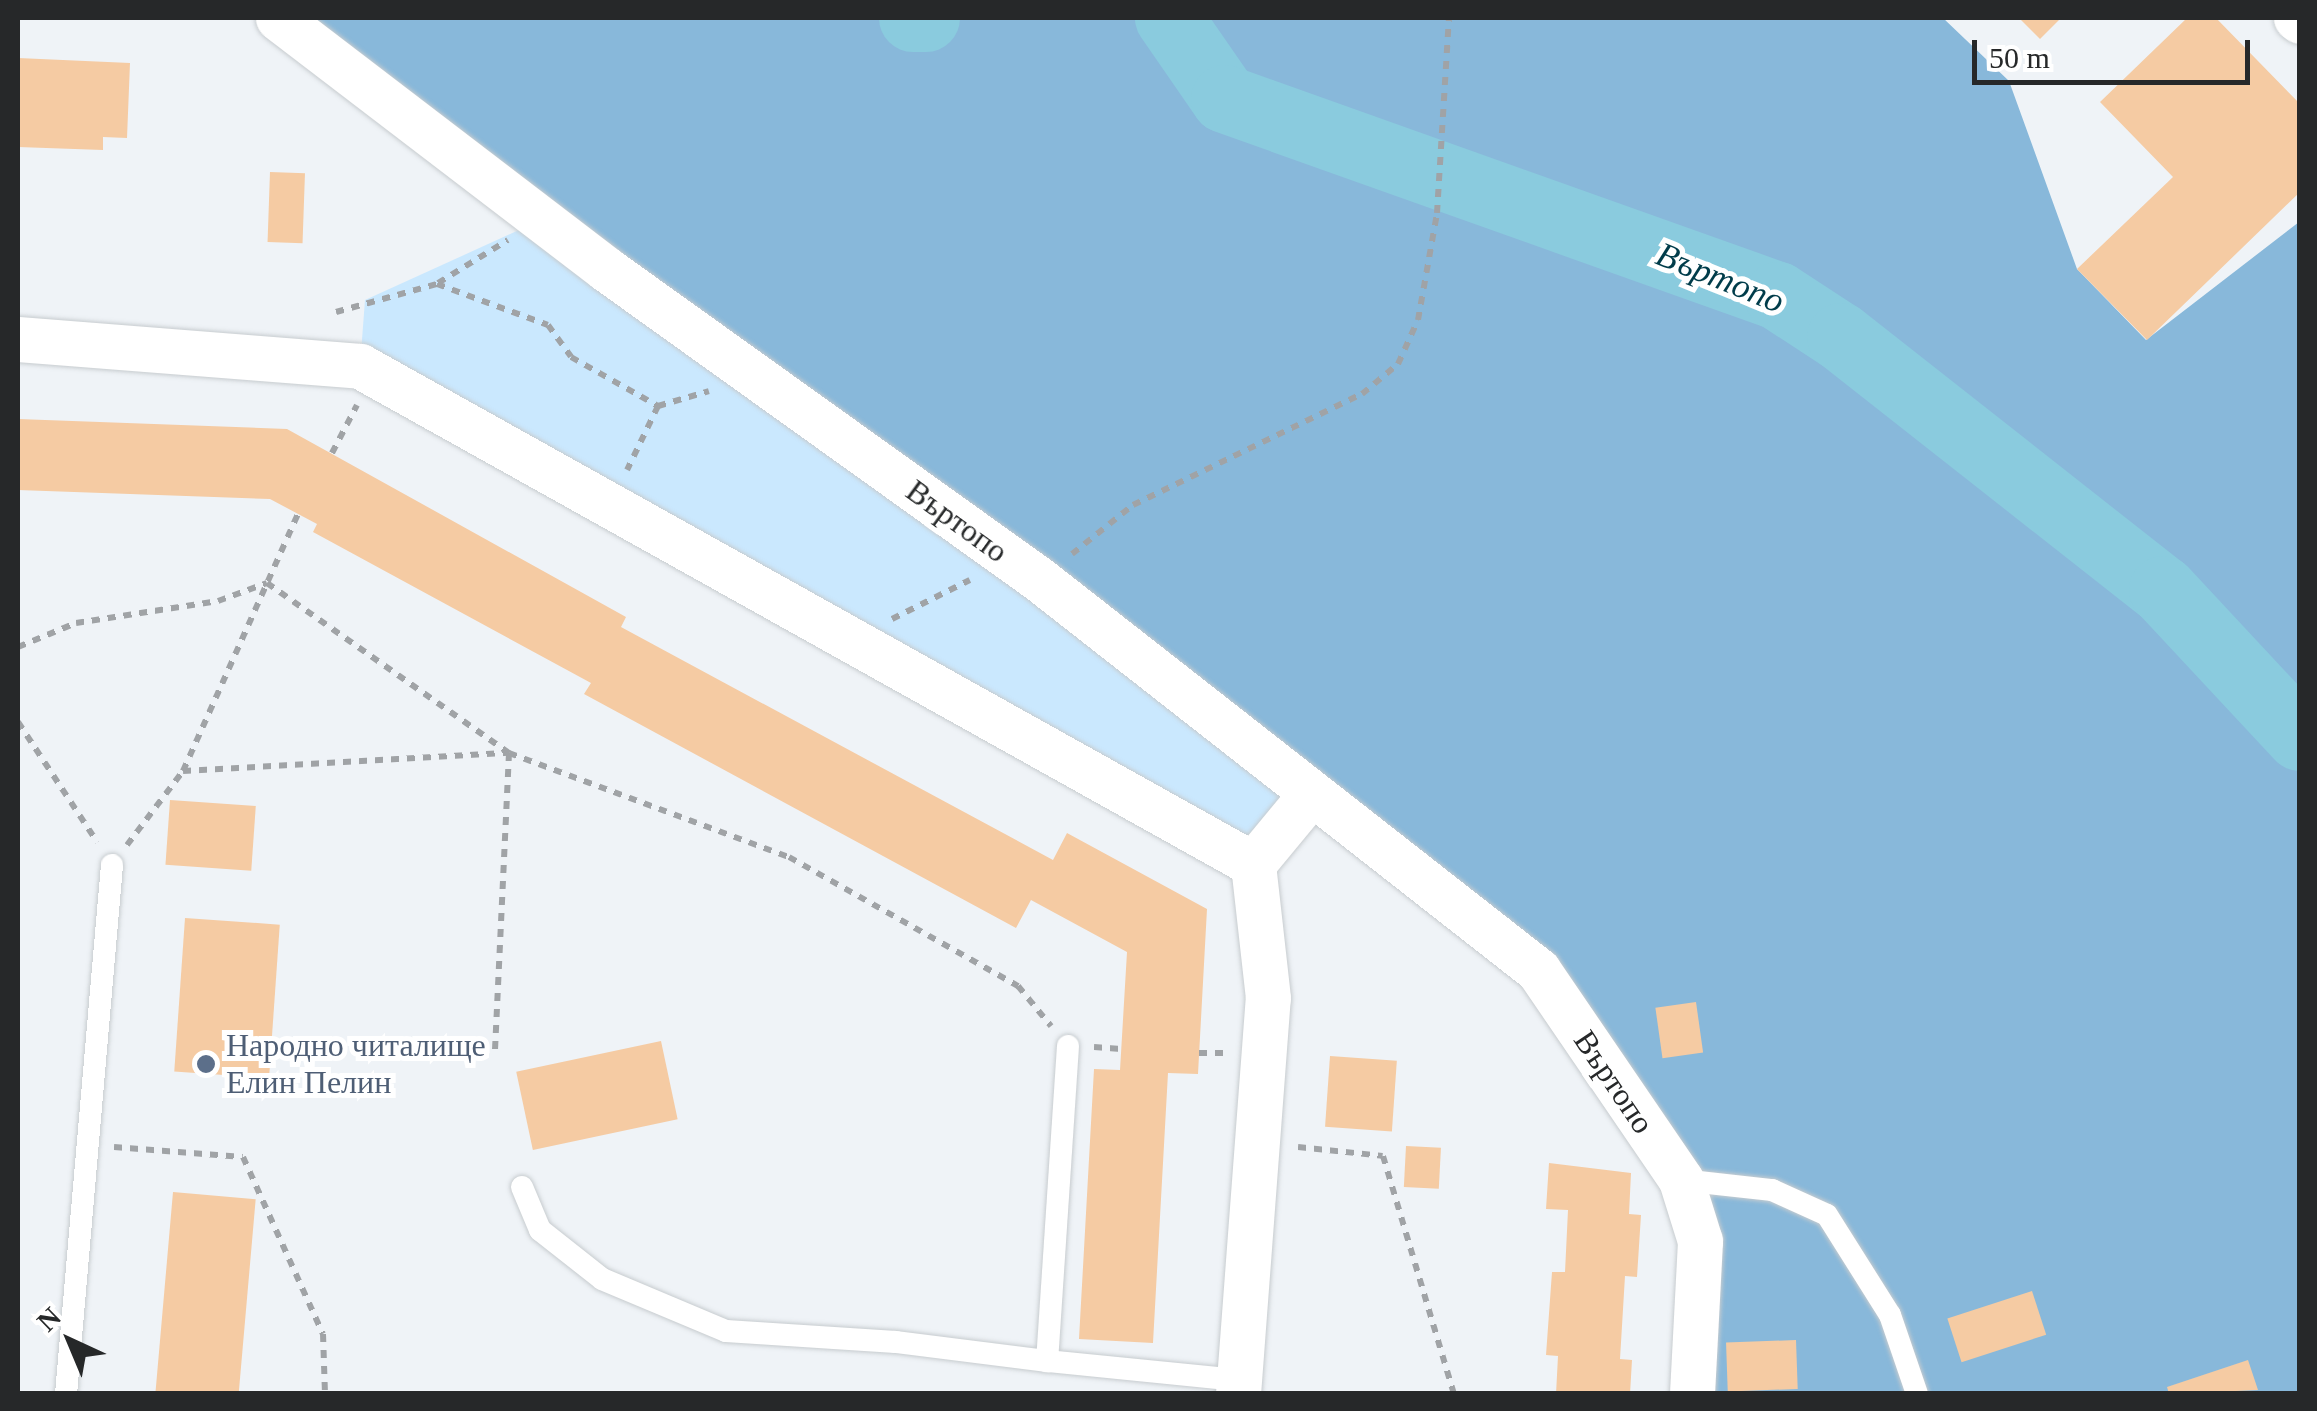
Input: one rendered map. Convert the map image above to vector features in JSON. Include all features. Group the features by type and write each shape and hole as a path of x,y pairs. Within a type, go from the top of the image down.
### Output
{"street":[{"name":"Въртопо","path":"278,18 540,220 1040,580 1538,970 1681,1180 1700,1241 1692,1394"},
{"path":"18,339 360,366 1254,864"},
{"path":"1238,1387 1253,1142 1268,998 1254,864 1310,795"}],"lane":[{"path":"66,1394 112,865"},
{"path":"1046,1361 1068,1046"},
{"path":"1681,1180 1772,1190 1827,1215 1890,1315 1916,1394"},
{"path":"522,1188 540,1230 602,1279 726,1331 896,1342 1238,1387"}],"path":[{"path":"850,640 974,578 1040,580 1133,505 1362,394 1398,364 1418,320 1437,213 1449,18"},
{"path":"336,312 436,284 540,220"},
{"path":"436,284 548,325 571,357 658,406 610,506"},
{"path":"332,453 347,424"},
{"path":"18,722 112,865 183,771 298,514"},
{"path":"18,647 76,623 218,601 267,583"},
{"path":"267,583 508,753 789,858 1018,986 1068,1046"},
{"path":"183,771 508,753"},
{"path":"494,1056 508,753"},
{"path":"1253,1142 1383,1156 1454,1394"},
{"path":"88,1145 243,1158 324,1334 325,1394"}],"shaded area":[{"path":"278,18 1943,18 2009,81 2077,269 2146,340 2299,222 2299,1393 1701,1393 1681,1180 1538,970"},
{"path":"541,220 1310,795 1253,864 360,366 365,300"}],"building":[{"path":"2019,18 2061,18 2040,39"},
{"path":"2187,18 2216,18 2300,104 2300,192 2147,340 2077,269 2173,177 2100,102"},
{"path":"18,58 130,63 127,138 103,137 103,150 18,147"},
{"path":"270,172 305,173 303,243 268,242"},
{"path":"18,419 287,429 626,617 621,627 1053,860 1067,833 1207,909 1198,1074 1168,1073 1153,1343 1079,1339 1094,1069 1120,1070 1127,952 1031,900 1016,928 584,694 591,683 313,532 317,524 270,499 18,490"},
{"path":"170,800 256,806 251,871 165,865"},
{"path":"185,918 280,925 269,1078 174,1072"},
{"path":"1696,1002 1703,1053 1662,1058 1655,1008"},
{"path":"661,1041 678,1119 533,1150 516,1072"},
{"path":"1330,1056 1397,1061 1392,1132 1325,1127"},
{"path":"1406,1146 1441,1148 1439,1189 1404,1187"},
{"path":"1549,1163 1631,1173 1629,1214 1641,1215 1637,1277 1625,1276 1620,1359 1632,1360 1630,1394 1556,1394 1558,1356 1546,1355 1552,1272 1565,1272 1568,1210 1546,1209"},
{"path":"173,1192 256,1199 239,1394 155,1394"},
{"path":"2032,1291 2046,1335 1962,1362 1947,1319"},
{"path":"1796,1340 1798,1389 1728,1391 1726,1342"},
{"path":"2248,1360 2258,1390 2169,1394 2167,1387"}],"waterway":[{"name":"Въртопо","path":"913,18 926,18"},
{"name":"Въртопо","path":"1169,18 1225,99 1778,296 1841,337 2163,590 2300,737"}],"place":[{"name":"Народно читалище Елин Пелин","path":"206,1064"}]}
